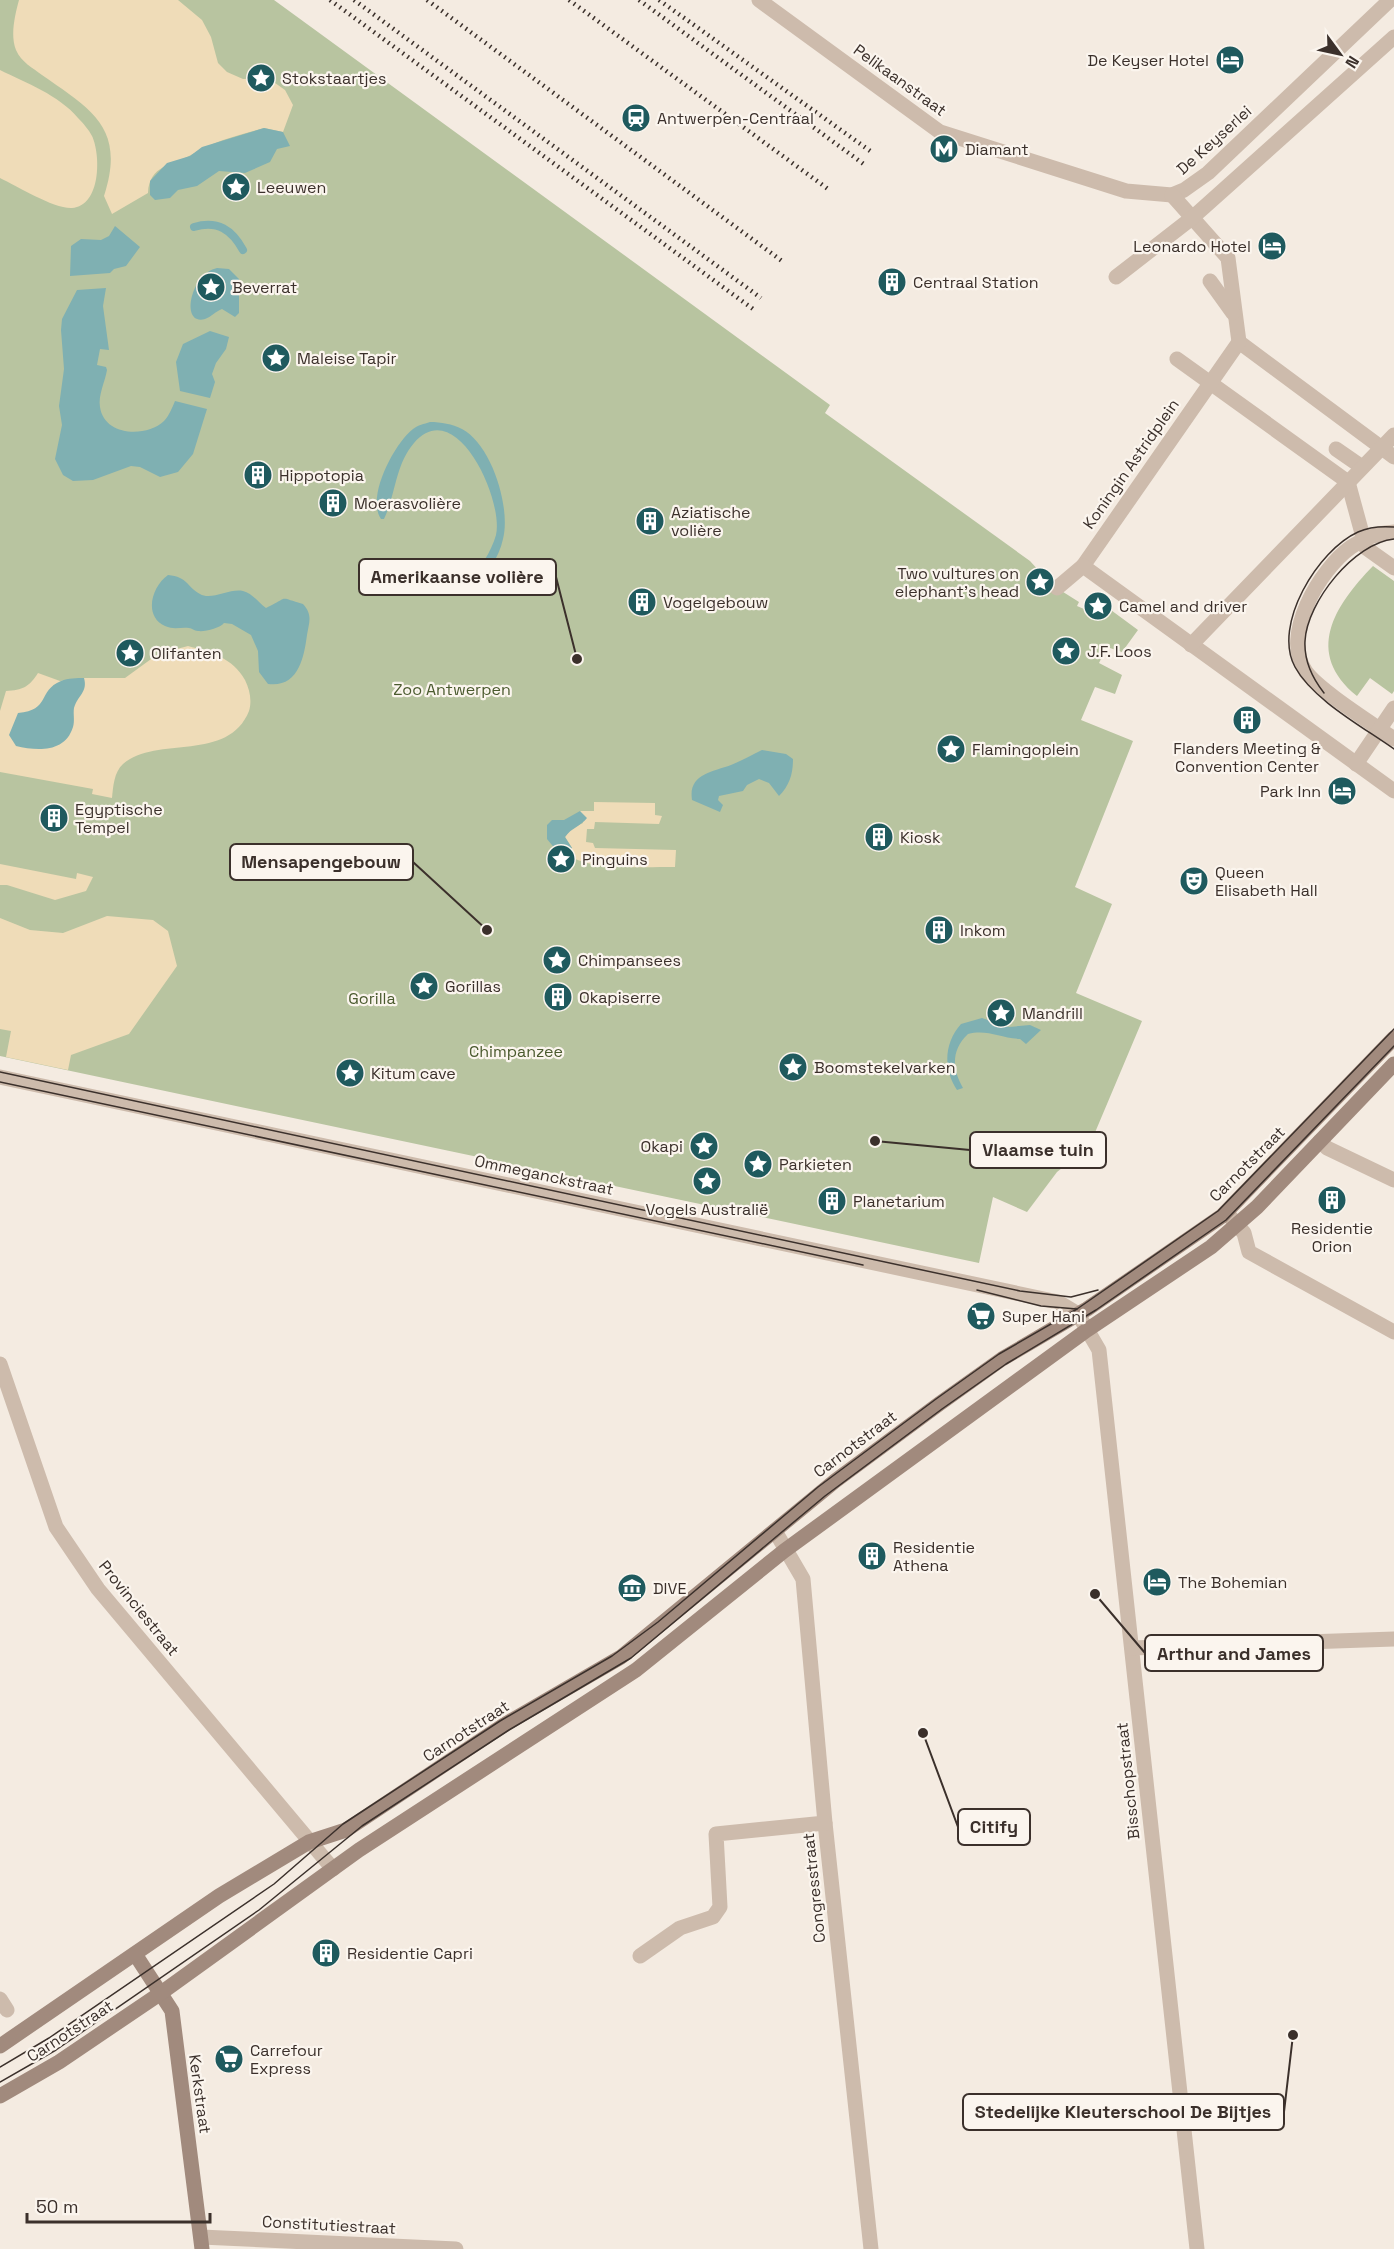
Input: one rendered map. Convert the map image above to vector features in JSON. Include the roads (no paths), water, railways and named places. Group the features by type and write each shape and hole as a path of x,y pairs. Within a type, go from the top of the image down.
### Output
{"main road":[{"name":"Carnotstraat","path":"0,2046 219,1896 309,1842 346,1830 504,1725 612,1663 654,1632 835,1481 989,1368 1078,1314 1226,1212 1394,1038"},
{"name":"Carnotstraat","path":"0,2096 58,2062 161,1993 333,1869 636,1671 784,1551 1087,1330 1211,1247 1238,1226 1394,1064"},
{"name":"Kerkstraat","path":"135,1954 172,2011 202,2243"}],"street":[{"name":"Pelikaanstraat","path":"759,0 940,132 1122,191 1173,195"},
{"name":"De Keyserlei","path":"1192,218 1173,195 1208,173 1390,0"},
{"path":"1116,277 1192,218 1394,37"},
{"path":"1192,218 1228,258 1239,342 1394,458"},
{"path":"1210,281 1235,316"},
{"name":"Koningin Astridplein","path":"1057,588 1083,566 1239,342"},
{"path":"1177,359 1348,482 1366,548 1394,568"},
{"path":"1191,645 1394,435"},
{"path":"1336,449 1362,467"},
{"path":"1394,532 1362,540 1338,559 1310,600 1299,628 1297,642 1301,663 1313,680 1394,739"},
{"path":"1083,566 1394,790"},
{"path":"1356,764 1394,708"},
{"name":"Ommeganckstraat","path":"0,1077 1058,1302 1078,1314"},
{"path":"1320,1141 1327,1148 1394,1180"},
{"path":"1226,1212 1244,1233 1249,1252 1394,1332"},
{"name":"Bisschopstraat","path":"1078,1314 1099,1350 1197,2249"},
{"name":"Provinciestraat","path":"0,1364 56,1527 98,1589 309,1842"},
{"name":"Congresstraat","path":"775,1531 784,1551 803,1579 825,1823 871,2249"},
{"path":"1132,1648 1394,1639"},
{"path":"640,1956 680,1928 713,1917 720,1907 716,1834 825,1823"},
{"path":"309,1842 324,1856 333,1869"},
{"name":"Constitutiestraat","path":"202,2243 456,2249"}],"water":[{"path":"264,128 283,132 290,146 277,149 270,162 245,173 219,171 197,186 178,190 170,198 155,200 150,195 150,181 167,163 190,156 202,147"},
{"path":"115,226 140,247 126,266 114,269 110,273 70,276 71,246 81,239 101,240 109,236"},
{"path":"217,268 229,269 239,279 239,313 235,317 222,309 205,319 197,319 191,308 195,289 200,279"},
{"path":"106,288 103,306 109,350 100,349 97,365 106,367 107,370 100,402 103,417 117,429 137,432 147,430 164,421 175,401 207,409 193,454 178,472 160,477 140,467 131,466 93,480 73,481 63,475 55,459 62,425 59,406 64,369 62,319 77,290"},
{"path":"210,331 229,337 226,349 216,363 212,374 215,382 210,398 180,391 176,362 183,344"},
{"path":"430,422 454,426 473,437 497,478 504,511 503,539 491,566 475,591 470,590 466,581 480,566 491,548 496,535 496,519 485,478 461,441 446,432 430,431 414,443 399,470 384,519 381,519 377,509 377,498 384,471 398,446 413,429"},
{"path":"168,575 183,580 204,596 243,591 266,608 284,599 303,604 309,615 309,622 304,653 298,670 286,681 268,684 259,672 258,651 251,635 232,624 224,623 216,628 195,631 190,628 168,627 158,621 154,615 152,601 158,586"},
{"path":"84,678 84,690 74,708 73,727 64,742 41,749 16,746 9,735 18,713 35,708 49,690 61,681"},
{"path":"762,750 786,754 793,759 790,779 779,796 769,783 759,779 747,785 743,791 719,796 718,800 723,805 720,812 692,800 694,785 703,775"},
{"path":"580,811 587,818 565,837 572,848 566,853 556,850 547,839 547,825 552,820 564,820"},
{"path":"982,1018 1009,1027 1030,1025 1041,1030 1026,1044 1020,1039 988,1033 968,1034 962,1040 956,1053 955,1067 963,1088 957,1090 949,1074 947,1056 951,1039 961,1024"}],"waterway":[{"path":"194,227 210,225 223,228 234,237 243,250"}],"tram line":[{"path":"1394,527 1376,527 1358,532 1343,541 1328,555 1303,590 1294,611 1289,650 1295,667 1314,691 1326,702 1394,749"},
{"path":"1324,693 1310,669 1305,648 1308,626 1314,609 1335,577 1349,563 1364,551 1379,543 1394,539"},
{"path":"0,2067 49,2038 274,1884 343,1824 500,1721 612,1656 658,1622 818,1487 936,1399 999,1354 1077,1309 1218,1211 1394,1029"},
{"path":"0,2082 56,2050 259,1910 362,1826 509,1730 631,1658 825,1496 942,1409 1006,1364 1096,1310 1226,1220 1394,1046"},
{"path":"0,1072 1020,1291 1071,1297 1098,1290"},
{"path":"0,1082 863,1265"},
{"path":"977,1290 1041,1306 1077,1309"}],"railway":[{"path":"330,0 753,309"},
{"path":"354,0 761,298"},
{"path":"427,0 782,261"},
{"path":"569,0 828,189"},
{"path":"639,0 865,165"},
{"path":"659,0 873,153"}],"place":[{"name":"De Keyser Hotel","path":"1230,60"},
{"name":"Stokstaartjes","path":"261,78"},
{"name":"Antwerpen-Centraal","path":"636,118"},
{"name":"Diamant","path":"944,149"},
{"name":"Leeuwen","path":"236,187"},
{"name":"Leonardo Hotel","path":"1272,246"},
{"name":"Centraal Station","path":"892,282"},
{"name":"Beverrat","path":"211,287"},
{"name":"Maleise Tapir","path":"276,358"},
{"name":"Hippotopia","path":"258,475"},
{"name":"Moerasvolière","path":"333,503"},
{"name":"Aziatische volière","path":"650,521"},
{"name":"Two vultures on elephant's head","path":"1040,582"},
{"name":"Vogelgebouw","path":"642,602"},
{"name":"Camel and driver","path":"1098,606"},
{"name":"J.F. Loos","path":"1066,651"},
{"name":"Olifanten","path":"130,653"},
{"name":"Amerikaanse volière","path":"577,659"},
{"name":"Flanders Meeting & Convention Center","path":"1247,720"},
{"name":"Flamingoplein","path":"951,749"},
{"name":"Park Inn","path":"1342,791"},
{"name":"Egyptische Tempel","path":"54,818"},
{"name":"Kiosk","path":"879,837"},
{"name":"Pinguins","path":"561,859"},
{"name":"Queen Elisabeth Hall","path":"1194,881"},
{"name":"Mensapengebouw","path":"487,930"},
{"name":"Inkom","path":"939,930"},
{"name":"Chimpansees","path":"557,960"},
{"name":"Gorillas","path":"424,986"},
{"name":"Okapiserre","path":"558,997"},
{"name":"Mandrill","path":"1001,1013"},
{"name":"Boomstekelvarken","path":"793,1067"},
{"name":"Kitum cave","path":"350,1073"},
{"name":"Vlaamse tuin","path":"875,1141"},
{"name":"Okapi","path":"704,1146"},
{"name":"Parkieten","path":"758,1164"},
{"name":"Vogels Australië","path":"707,1181"},
{"name":"Residentie Orion","path":"1332,1200"},
{"name":"Planetarium","path":"832,1201"},
{"name":"Super Hani","path":"981,1316"},
{"name":"Residentie Athena","path":"872,1556"},
{"name":"The Bohemian","path":"1157,1582"},
{"name":"DIVE","path":"632,1588"},
{"name":"Arthur and James","path":"1095,1594"},
{"name":"Citify","path":"923,1733"},
{"name":"Residentie Capri","path":"326,1953"},
{"name":"Stedelijke Kleuterschool De Bijtjes","path":"1293,2035"},
{"name":"Carrefour Express","path":"229,2059"}],"park label":[{"name":"Zoo Antwerpen","path":"452,689"},
{"name":"Gorilla","path":"372,998"},
{"name":"Chimpanzee","path":"516,1051"}]}
